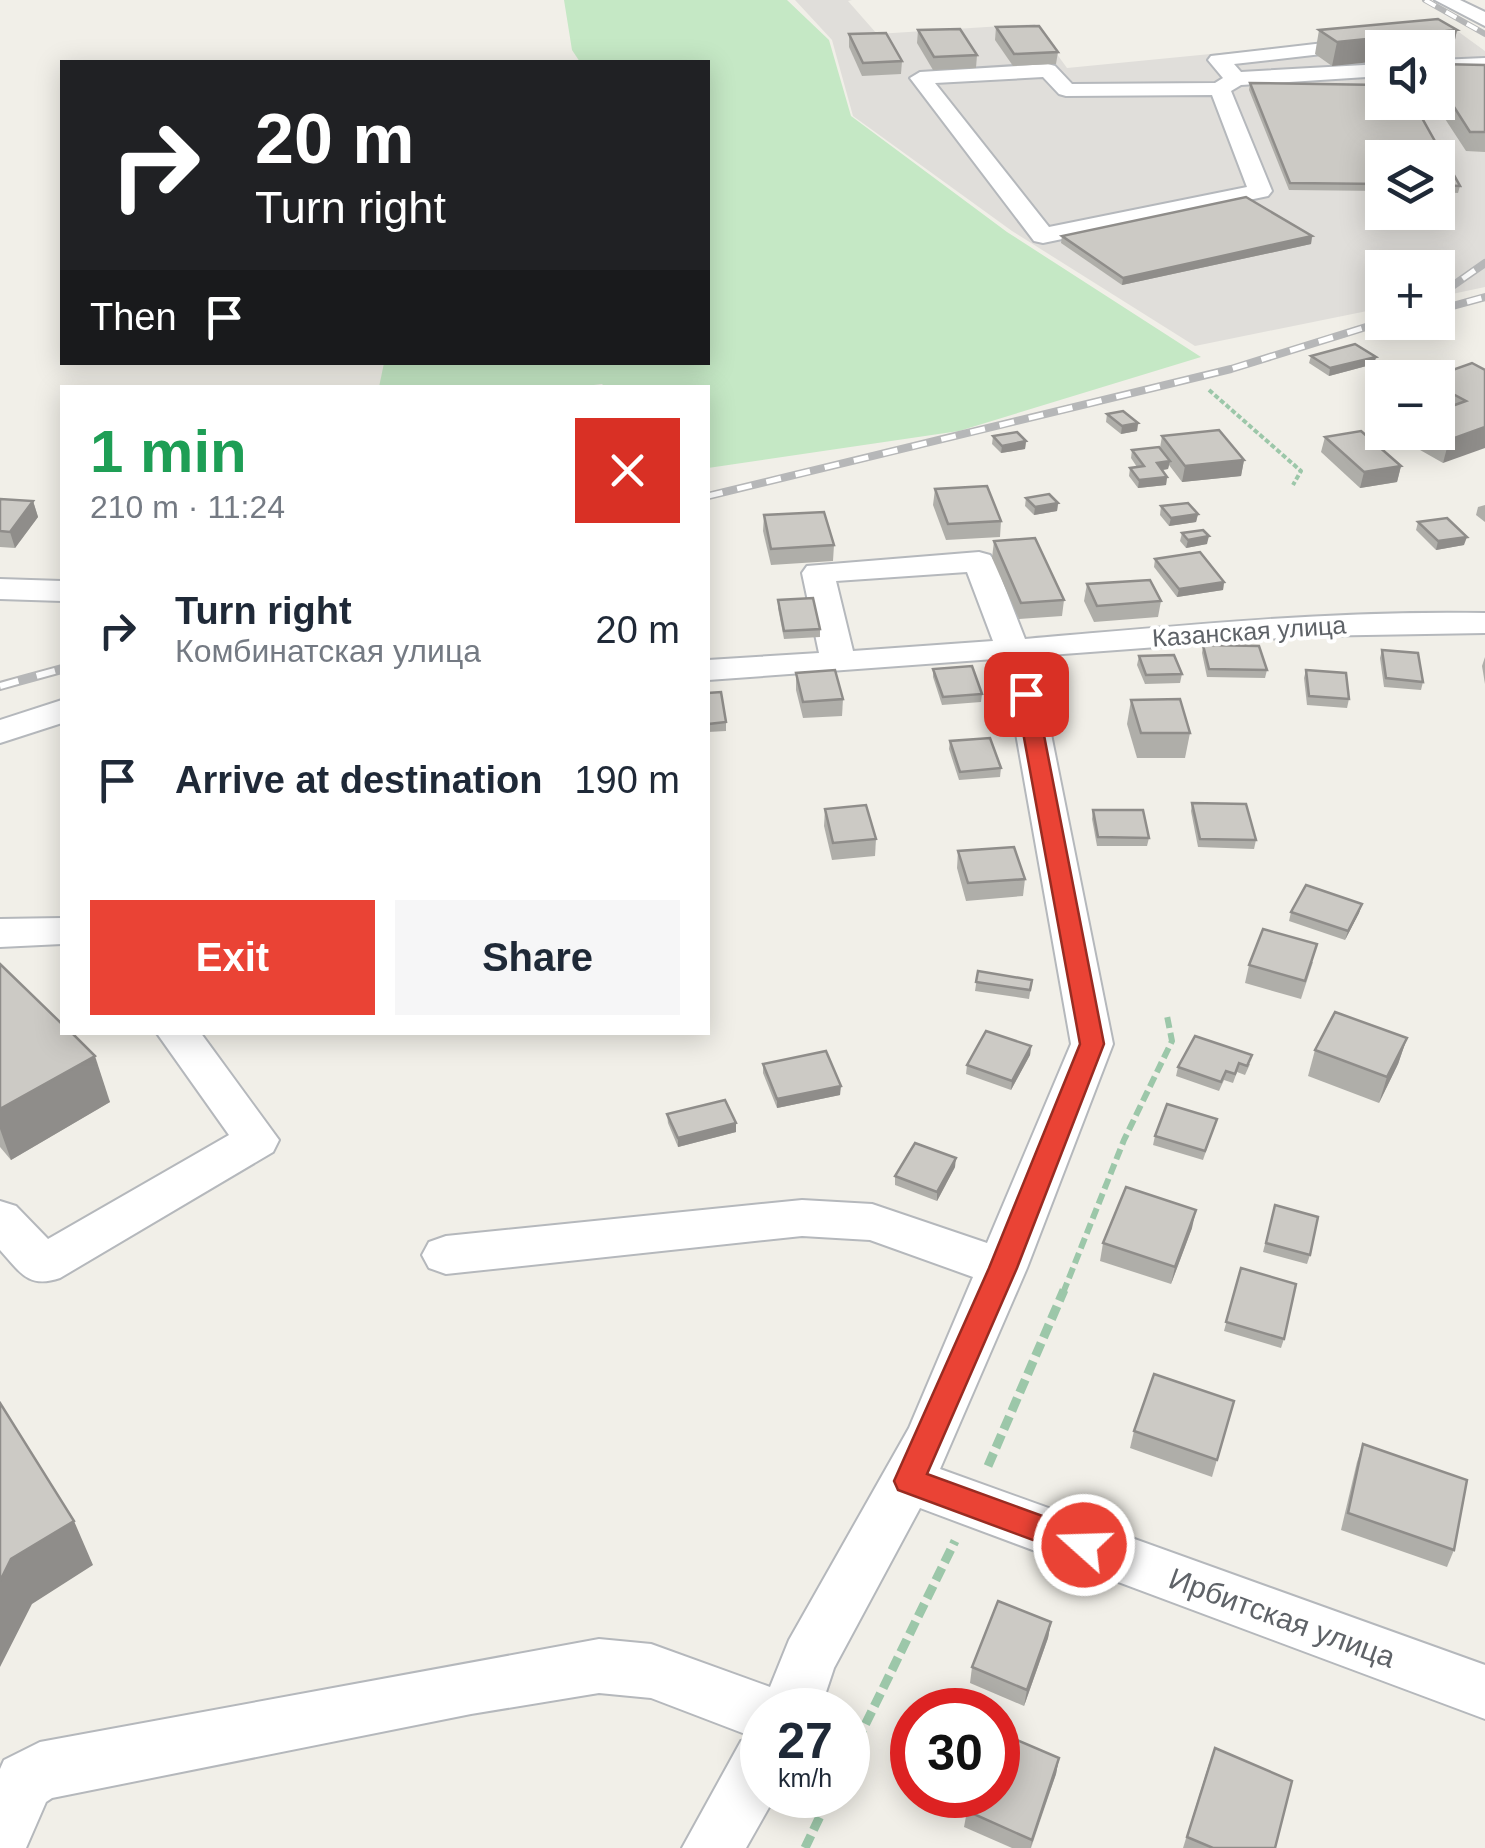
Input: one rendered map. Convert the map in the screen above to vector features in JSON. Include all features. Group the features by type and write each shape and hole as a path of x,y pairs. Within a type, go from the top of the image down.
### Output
{"street":[{"path":"1445,0 1485,20"},
{"path":"1365,44 1218,60 1228,84 1260,192 1042,236 920,78 1048,70 1066,90 1228,84 1365,72"},
{"path":"1455,65 1485,64"},
{"path":"838,662 818,573 980,562 1013,650"},
{"path":"0,589 60,591"},
{"path":"1471,623 1485,592"},
{"name":"Казанская улица","path":"710,670 1013,650 1260,627 1471,623"},
{"path":"799,1688 809,1659 909,1481 1003,1268 1092,1044 1026,694"},
{"path":"0,732 60,712"},
{"path":"2,934 60,931"},
{"path":"0,1219 43,1264 257,1140 179,1035"},
{"path":"446,1255 802,1218 872,1222 1003,1268"},
{"name":"Ирбитская улица","path":"909,1481 1485,1692"},
{"path":"0,1838 25,1782 40,1771 471,1687 599,1666 651,1671 740,1704"},
{"path":"712,1848 740,1800"}],"path":[{"path":"1209,390 1301,472 1293,484"},
{"path":"870,1716 975,1505 1124,1140 1172,1041 1168,1016"},
{"path":"804,1848 819,1818"}],"shaded area":[{"path":"795,0 852,0 848,1 877,34 1035,24 1067,68 1365,39 1365,120 1455,120 1456,30 1485,51 1485,287 1455,293 1455,250 1365,250 1365,311 1195,346 1012,231 853,116 832,40"}],"green space":[{"path":"564,0 787,0 829,40 851,116 1007,232 1201,357 959,431 710,468 710,385 379,385 384,365 710,365 710,60 579,60 572,50"}],"building":[{"path":"1438,19 1457,30 1365,30 1365,39 1337,42 1319,30"},
{"path":"1039,26 1058,52 1014,54 996,27"},
{"path":"960,29 977,55 934,57 918,30"},
{"path":"886,33 902,61 863,63 849,34"},
{"path":"1455,64 1485,65 1485,132 1470,132 1455,109"},
{"path":"1250,83 1365,85 1365,120 1423,120 1434,140 1365,140 1365,184 1290,183"},
{"path":"1246,197 1312,236 1123,278 1062,236"},
{"path":"1355,344 1376,357 1330,368 1311,356"},
{"path":"1472,363 1485,370 1485,427 1455,438 1455,405 1466,401 1455,395 1455,369"},
{"path":"1123,411 1138,423 1122,426 1107,414"},
{"path":"1219,430 1244,460 1185,466 1162,436"},
{"path":"1361,431 1365,434 1365,450 1383,450 1401,466 1364,472 1325,437"},
{"path":"1017,432 1026,441 1002,446 993,436"},
{"path":"1159,447 1170,461 1157,463 1167,477 1139,480 1130,468 1144,466 1132,450"},
{"path":"987,486 1001,521 948,524 935,489"},
{"path":"1049,494 1058,503 1035,507 1026,498"},
{"path":"0,499 33,501 10,532 0,531"},
{"path":"1188,503 1198,514 1171,518 1161,506"},
{"path":"824,512 834,545 771,549 764,515"},
{"path":"1447,518 1467,537 1438,541 1418,522"},
{"path":"1203,530 1209,536 1188,540 1182,533"},
{"path":"1035,538 1064,600 1021,603 994,541"},
{"path":"1200,552 1224,582 1179,589 1155,559"},
{"path":"1150,580 1161,601 1097,606 1087,584"},
{"path":"813,598 820,629 784,631 778,600"},
{"path":"1203,645 1259,646 1267,670 1209,669"},
{"path":"1382,650 1418,653 1423,682 1386,678"},
{"path":"1174,655 1182,674 1146,675 1139,656"},
{"path":"972,666 982,694 943,697 933,669"},
{"path":"835,670 843,699 803,702 796,673"},
{"path":"1306,670 1346,673 1349,699 1309,696"},
{"path":"721,692 726,722 710,724 710,693"},
{"path":"1180,699 1190,733 1141,733 1131,700"},
{"path":"990,738 1001,768 960,772 950,741"},
{"path":"1192,803 1246,804 1256,840 1200,839"},
{"path":"866,805 876,839 833,843 825,809"},
{"path":"1093,810 1143,810 1149,838 1098,837"},
{"path":"1014,847 1025,879 968,883 958,851"},
{"path":"1306,885 1362,904 1348,931 1291,912"},
{"path":"1263,929 1317,944 1305,981 1249,965"},
{"path":"0,964 60,1022 60,1035 74,1035 95,1056 0,1109"},
{"path":"978,971 1032,980 1030,990 976,982"},
{"path":"1335,1012 1407,1038 1387,1077 1315,1050"},
{"path":"986,1031 1031,1046 1012,1081 967,1065"},
{"path":"1195,1036 1252,1055 1247,1066 1239,1063 1235,1074 1226,1071 1221,1082 1178,1067"},
{"path":"826,1051 841,1086 777,1099 763,1064"},
{"path":"725,1100 736,1123 678,1138 667,1114"},
{"path":"1167,1104 1217,1119 1205,1151 1155,1136"},
{"path":"915,1143 956,1158 937,1192 895,1176"},
{"path":"1126,1187 1196,1210 1175,1267 1103,1243"},
{"path":"1275,1205 1318,1217 1310,1255 1266,1243"},
{"path":"1241,1268 1296,1284 1284,1339 1226,1322"},
{"path":"1154,1374 1234,1401 1217,1460 1134,1431"},
{"path":"0,1403 74,1521 11,1559 0,1581"},
{"path":"1363,1444 1467,1480 1454,1550 1348,1513"},
{"path":"998,1601 1051,1622 1027,1690 972,1667"},
{"path":"1020,1741 1059,1758 1032,1840 983,1818 1020,1818"},
{"path":"1215,1748 1292,1781 1275,1848 1213,1848 1187,1837"}],"railway":[{"path":"1425,0 1485,34"},
{"path":"1455,284 1485,263"},
{"path":"1455,305 1485,297"},
{"path":"710,496 1231,369 1365,327"},
{"path":"0,686 60,670"}],"route":[{"path":"1026,694 1092,1044 1003,1268 932,1437 909,1481 1084,1545"}]}
